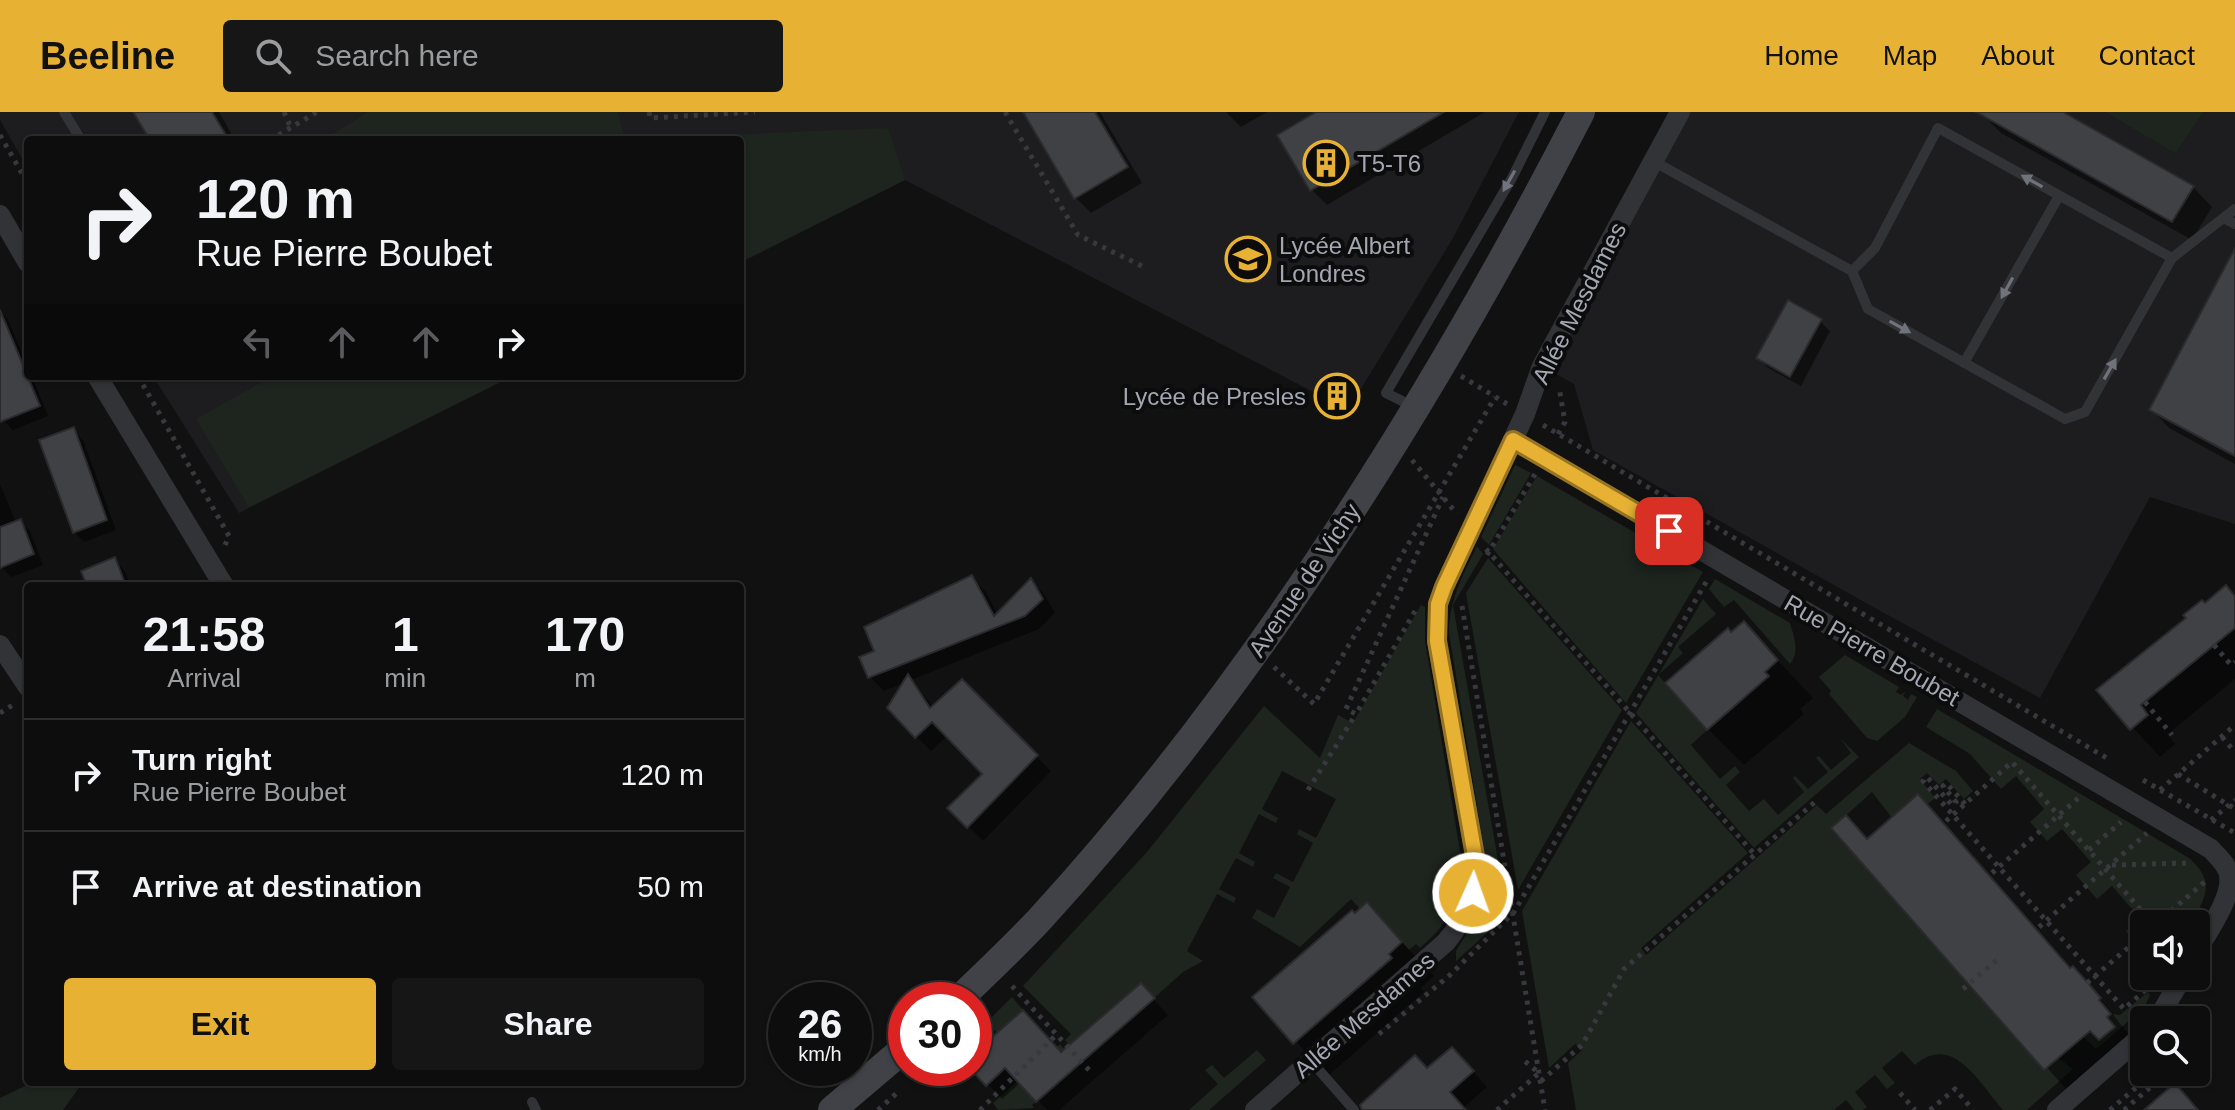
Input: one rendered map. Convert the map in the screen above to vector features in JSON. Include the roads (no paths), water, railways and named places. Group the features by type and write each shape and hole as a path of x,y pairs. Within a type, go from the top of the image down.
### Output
{"main road":[{"name":"Avenue de Vichy","path":"976,982 1039,921 1137,809 1249,661 1386,459 1498,271 1581,112"},
{"path":"832,1110 888,1062"}],"street":[{"name":"Allée Mesdames","path":"1255,1110 1446,942 1467,912 1473,893 1475,856 1437,641 1437,622 1444,587 1465,524 1513,440 1517,410 1680,112"},
{"path":"0,215 24,256"},
{"path":"99,380 219,577"},
{"name":"Rue Pierre Boubet","path":"1513,440 2211,849 2218,871 2230,878 2228,894 2210,927"},
{"path":"0,645 24,681"},
{"path":"2057,1110 2130,1046"}],"lane":[{"path":"64,112 79,136"},
{"path":"1415,408 1386,393 1504,192 1545,112"},
{"path":"1852,271 1875,248 1938,128 2172,258"},
{"path":"1653,161 1852,271 1868,309 2065,419 2085,412 2172,258 2235,209"},
{"path":"1964,363 2059,196"},
{"path":"2224,218 2235,224"},
{"path":"1311,1061 1354,1110"}],"place":[{"name":"T5-T6","path":"1326,163"},
{"name":"Lycée Albert Londres","path":"1248,259"},
{"name":"Lycée de Presles","path":"1337,396"}]}
